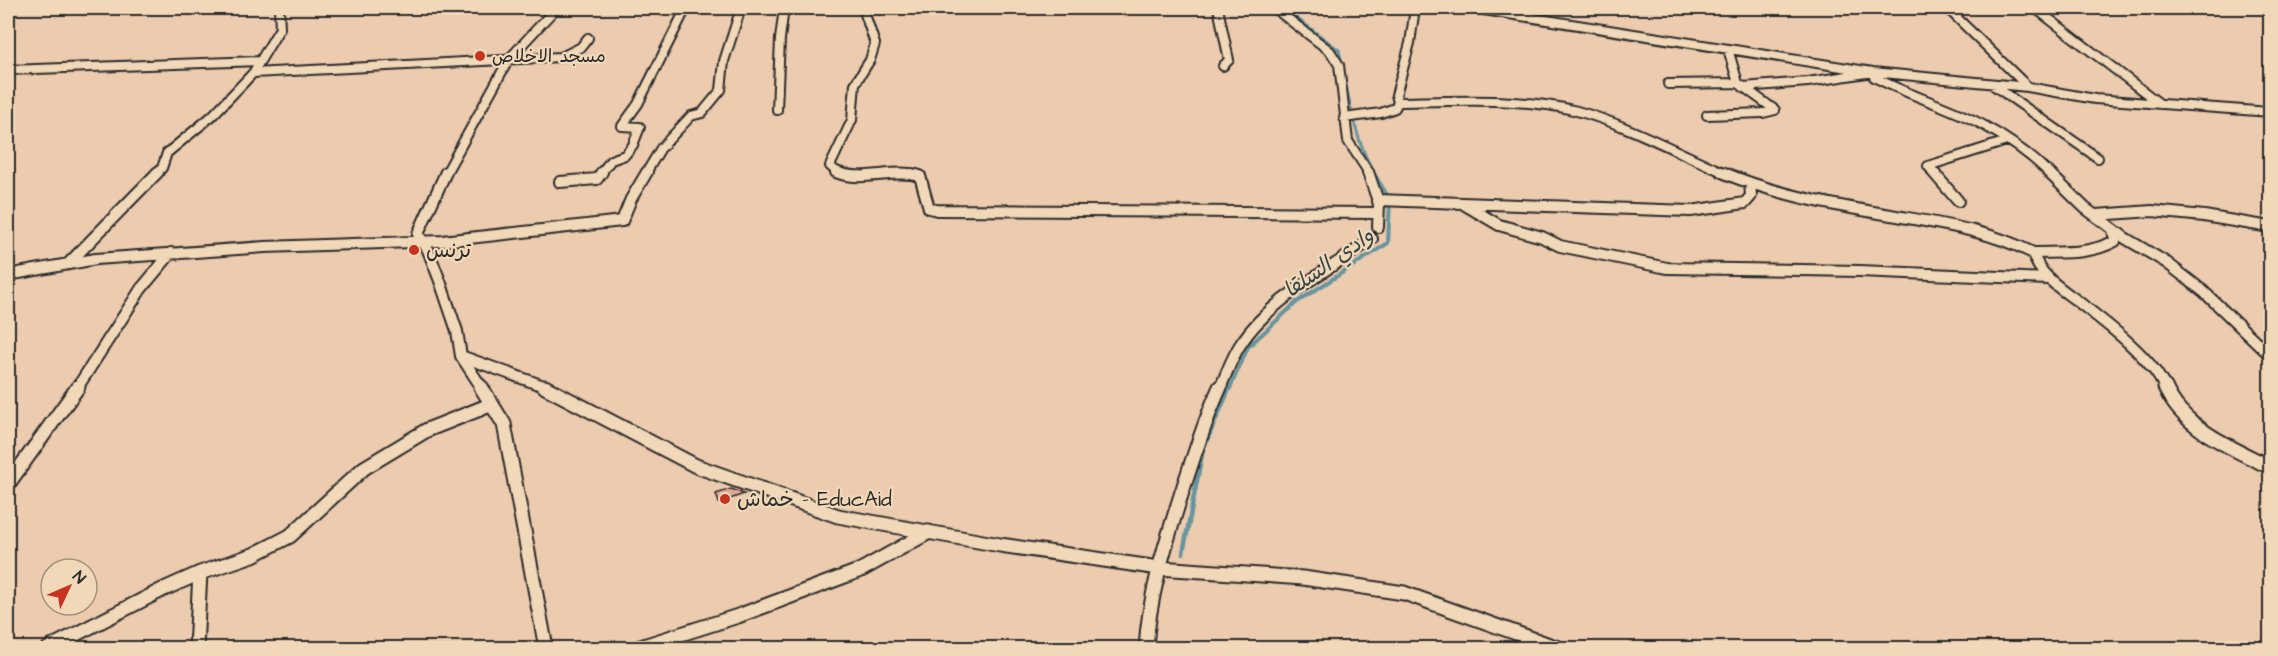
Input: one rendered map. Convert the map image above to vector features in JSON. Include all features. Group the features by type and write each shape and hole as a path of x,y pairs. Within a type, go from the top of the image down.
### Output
{"street":[{"path":"69,263 162,168 167,153 212,116 253,73 280,28 279,8"},
{"path":"546,648 504,424 490,405 462,356 457,331 440,281 428,250 418,234 447,170 509,59 556,8"},
{"path":"560,182 597,179 611,160 625,155 633,145 640,127 622,126 638,104 686,8"},
{"path":"8,275 69,263 171,253 422,242 622,221 631,199 661,148 691,116 702,113 721,90 724,61 741,8"},
{"path":"777,110 780,39 784,8"},
{"path":"863,8 875,44 870,60 855,84 852,120 830,166 837,173 859,176 910,173 920,176 929,208 937,210 1377,213"},
{"path":"1218,8 1228,47 1229,60 1223,66"},
{"path":"1274,8 1330,51 1339,65 1348,141 1371,177 1378,200 1378,226"},
{"path":"1344,118 1382,113 1395,108 1398,102 1396,95 1410,43 1415,8"},
{"path":"1471,8 1873,72 2028,87 2096,99 2271,112"},
{"path":"1947,8 2028,87"},
{"path":"2035,8 2095,57 2161,105"},
{"path":"253,73 561,57 581,47 588,38"},
{"path":"1707,115 1763,113 1775,110 1740,85 1728,49"},
{"path":"8,70 259,61"},
{"path":"1668,84 1740,85 1808,82 1873,72"},
{"path":"1873,72 1874,77 1896,89 1971,119 2037,161 2085,208 2112,229 2167,263 2203,291 2271,355"},
{"path":"1993,84 2097,158"},
{"path":"1398,102 1520,103 1576,111 1615,125 1750,183 1848,208 1972,229 2010,241 2033,253 2091,252 2115,241 2112,229"},
{"path":"1958,201 1928,166 2007,141"},
{"path":"1378,200 1465,205 1692,211 1745,203 1751,196 1750,183"},
{"path":"1465,205 1499,225 1542,237 1560,246 1668,268 2048,279"},
{"path":"2096,215 2152,212 2204,216 2271,227"},
{"path":"1146,648 1147,617 1159,568 1209,410 1241,342 1287,297 1346,260 1372,239"},
{"path":"8,484 84,378 141,289 171,253"},
{"path":"2033,253 2036,264 2048,279 2114,330 2162,380 2171,402 2184,416 2225,444 2271,467"},
{"path":"462,356 554,390 696,466 838,516 1000,545 1159,568 1303,578 1404,593 1558,648"},
{"path":"49,648 200,573 253,555 290,536 364,468 421,433 490,405"},
{"path":"637,648 738,616 861,570 929,532"},
{"path":"196,648 200,573"}],"building":[{"name":"خماش - EducAid","path":"731,489 744,494 719,503 716,494"}],"waterway":[{"name":"وادي السلقا","path":"1283,8 1339,50 1356,129 1374,173"},
{"name":"وادي السلقا","path":"1230,388 1248,347 1297,302 1388,243 1390,200 1373,172"},
{"name":"وادي السلقا","path":"1183,553 1203,449 1230,387"}],"place":[{"name":"مسجد الاخلاص","path":"480,56"},
{"name":"ترنس","path":"414,250"},
{"name":"خماش - EducAid","path":"725,499"}]}
